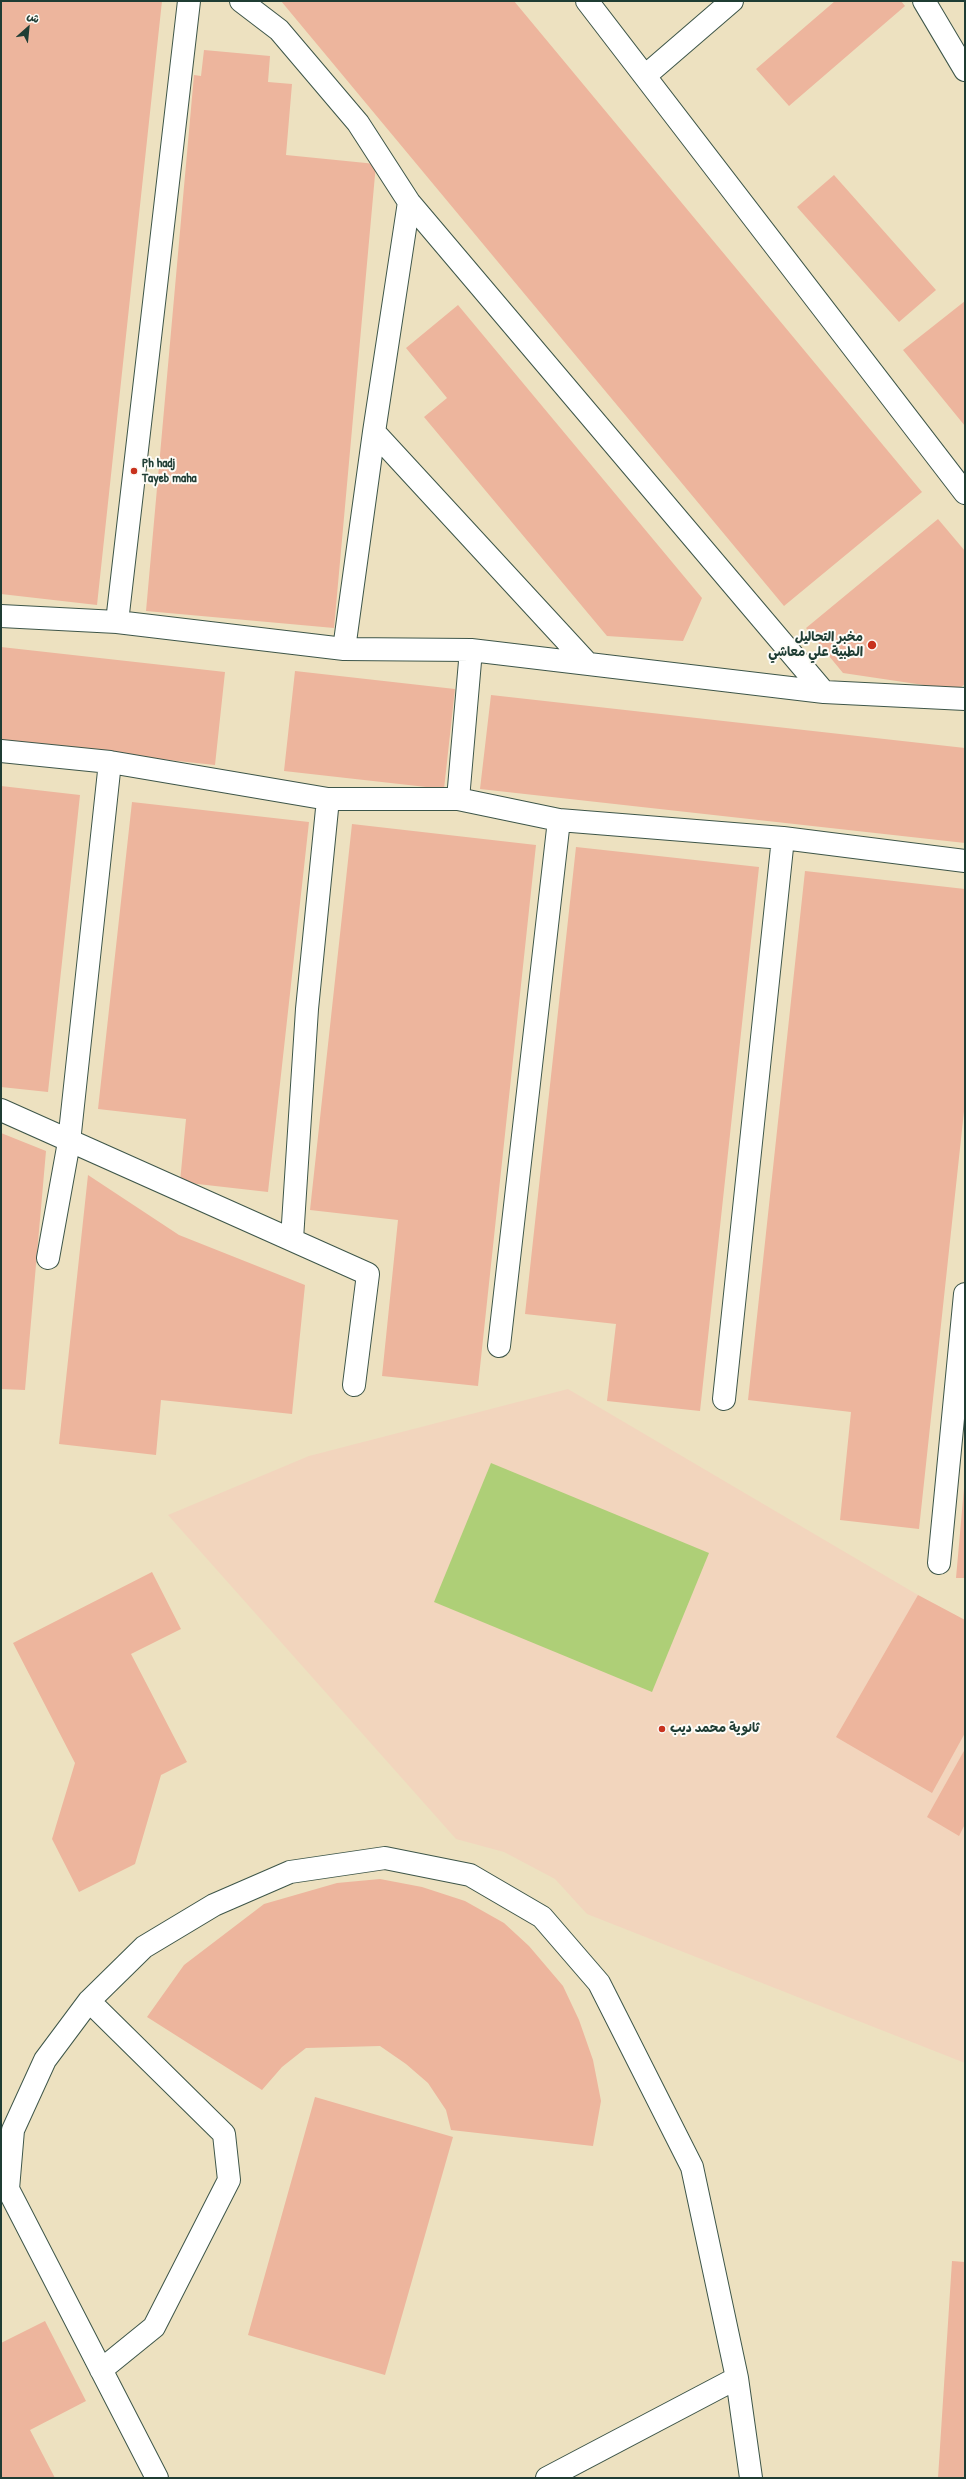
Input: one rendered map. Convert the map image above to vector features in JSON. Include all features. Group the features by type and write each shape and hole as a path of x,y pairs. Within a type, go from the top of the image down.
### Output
{"street":[{"path":"117,622 189,1"},
{"path":"241,1 279,30 358,123 409,202 824,692"},
{"path":"587,1 965,493"},
{"path":"645,76 732,1"},
{"path":"924,1 965,70"},
{"path":"344,649 374,432 409,202"},
{"path":"374,432 588,664"},
{"path":"1,616 117,622 344,649 471,650 824,692 965,699"},
{"path":"458,799 471,650"},
{"path":"1,751 110,762 328,799 458,799 559,820 783,838 965,861"},
{"path":"48,1258 69,1142 110,762"},
{"path":"292,1238 307,1009 328,799"},
{"path":"499,1346 559,820"},
{"path":"724,1399 783,838"},
{"path":"1,1110 69,1142 292,1238 368,1274 354,1385"},
{"path":"939,1563 965,1294"},
{"path":"157,2478 8,2189 13,2130 45,2060 89,2001 144,1947 214,1905 290,1872 385,1858 470,1875 476,1878 542,1917 599,1983 692,2167 737,2378 751,2478"},
{"path":"89,2001 224,2134 229,2180 154,2327 100,2370"},
{"path":"547,2478 737,2378"}],"shaded area":[{"name":"ثانوية محمد ديب","path":"568,1389 918,1595 965,1620 965,2063 587,1914 555,1879 504,1852 456,1839 168,1515 309,1456"}],"green space":[{"path":"491,1463 709,1553 652,1692 434,1602"}],"building":[{"path":"1,1 162,1 97,605 1,594"},
{"path":"281,1 514,1 922,492 784,606"},
{"path":"835,1 901,1 905,6 789,106 756,69"},
{"path":"204,50 270,56 268,82 292,84 286,155 376,164 334,628 146,611 194,75 201,76"},
{"path":"834,175 936,290 899,322 797,207"},
{"path":"965,301 965,426 903,350"},
{"path":"458,305 702,598 683,641 607,636 424,417 447,398 406,348"},
{"path":"938,519 965,551 965,684 957,690 843,673 806,628"},
{"path":"1,647 225,672 215,765 1,742"},
{"path":"295,671 455,689 444,789 284,771"},
{"path":"491,695 965,748 965,843 480,789"},
{"path":"1,786 80,795 48,1092 1,1087"},
{"path":"132,802 309,822 268,1192 180,1182 186,1119 98,1109"},
{"path":"352,824 536,845 478,1386 382,1376 398,1220 310,1210"},
{"path":"576,847 759,867 700,1411 607,1401 616,1324 525,1314"},
{"path":"805,871 965,889 965,1102 919,1529 840,1520 851,1412 748,1400"},
{"path":"1,1133 46,1151 25,1390 1,1389"},
{"path":"88,1175 179,1235 305,1285 292,1414 161,1400 156,1455 59,1444"},
{"path":"964,1488 965,1578 956,1578"},
{"path":"152,1572 181,1629 131,1654 187,1762 161,1775 135,1864 79,1892 52,1839 75,1763 13,1643"},
{"path":"918,1595 965,1620 965,1733 932,1793 836,1737"},
{"path":"965,1749 965,1824 959,1836 927,1817"},
{"path":"380,1879 422,1887 465,1901 504,1923 529,1946 563,1986 579,2020 593,2060 601,2101 593,2146 451,2130 446,2110 428,2083 406,2064 380,2046 306,2048 282,2067 262,2090 147,2017 184,1965 264,1904 337,1883"},
{"path":"315,2097 453,2137 385,2375 248,2335"},
{"path":"952,2261 965,2262 965,2478 938,2478"},
{"path":"45,2321 86,2401 30,2430 55,2478 1,2478 1,2343"}],"place":[{"name":"Ph hadj Tayeb maha","path":"134,471"},
{"name":"مخبر التحاليل الطبية علي معاشي","path":"872,645"},
{"name":"ثانوية محمد ديب","path":"662,1729"}]}
